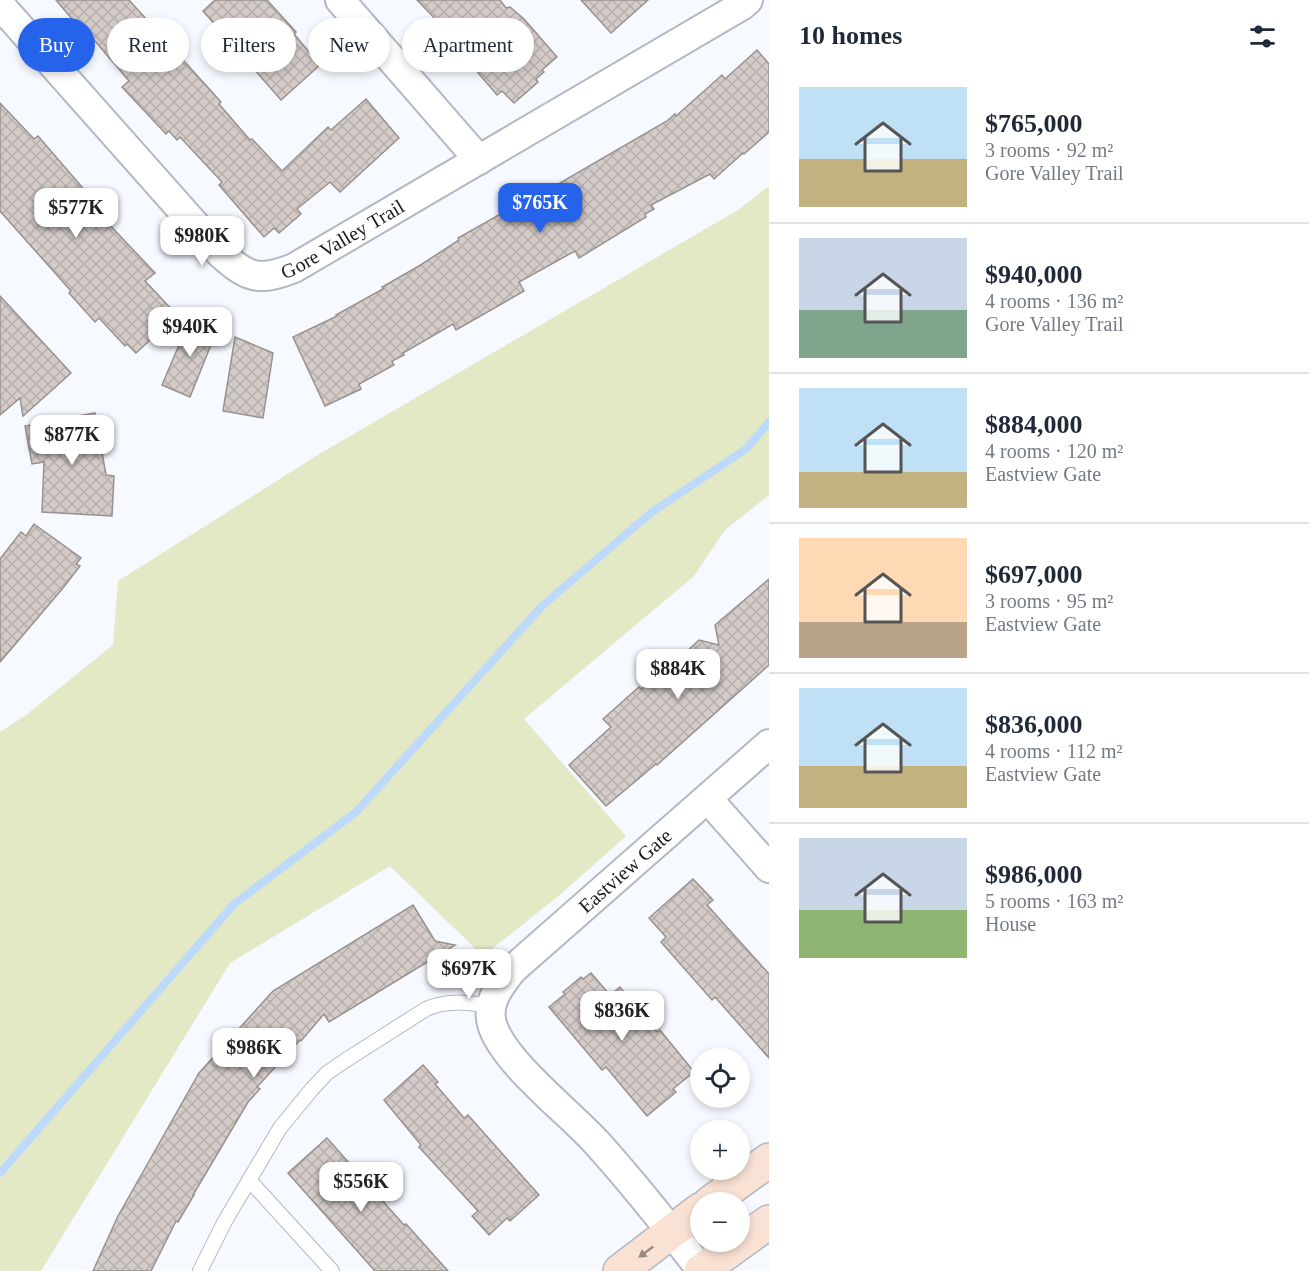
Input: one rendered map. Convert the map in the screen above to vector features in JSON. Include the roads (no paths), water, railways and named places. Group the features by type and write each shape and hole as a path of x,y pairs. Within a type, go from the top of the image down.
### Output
{"main road":[{"path":"725,1192 769,1160"},
{"path":"620,1271 690,1218"},
{"path":"702,1271 769,1222"}],"street":[{"path":"340,0 479,160"},
{"name":"Gore Valley Trail","path":"0,5 221,254 240,271 259,277 279,274 294,268 742,2"},
{"name":"Eastview Gate","path":"491,1006 495,993 512,970 769,744"},
{"path":"708,798 769,868"},
{"path":"491,1006 492,1023 501,1042 517,1065 595,1141 639,1191 702,1271"}],"lane":[{"path":"200,1271 225,1221 280,1128 327,1073 426,1009 438,1004 450,1002 491,1006"},
{"path":"249,1180 332,1271"}],"waterway":[{"path":"0,1173 234,904 356,812 543,605 652,512 746,449 769,422"}]}
